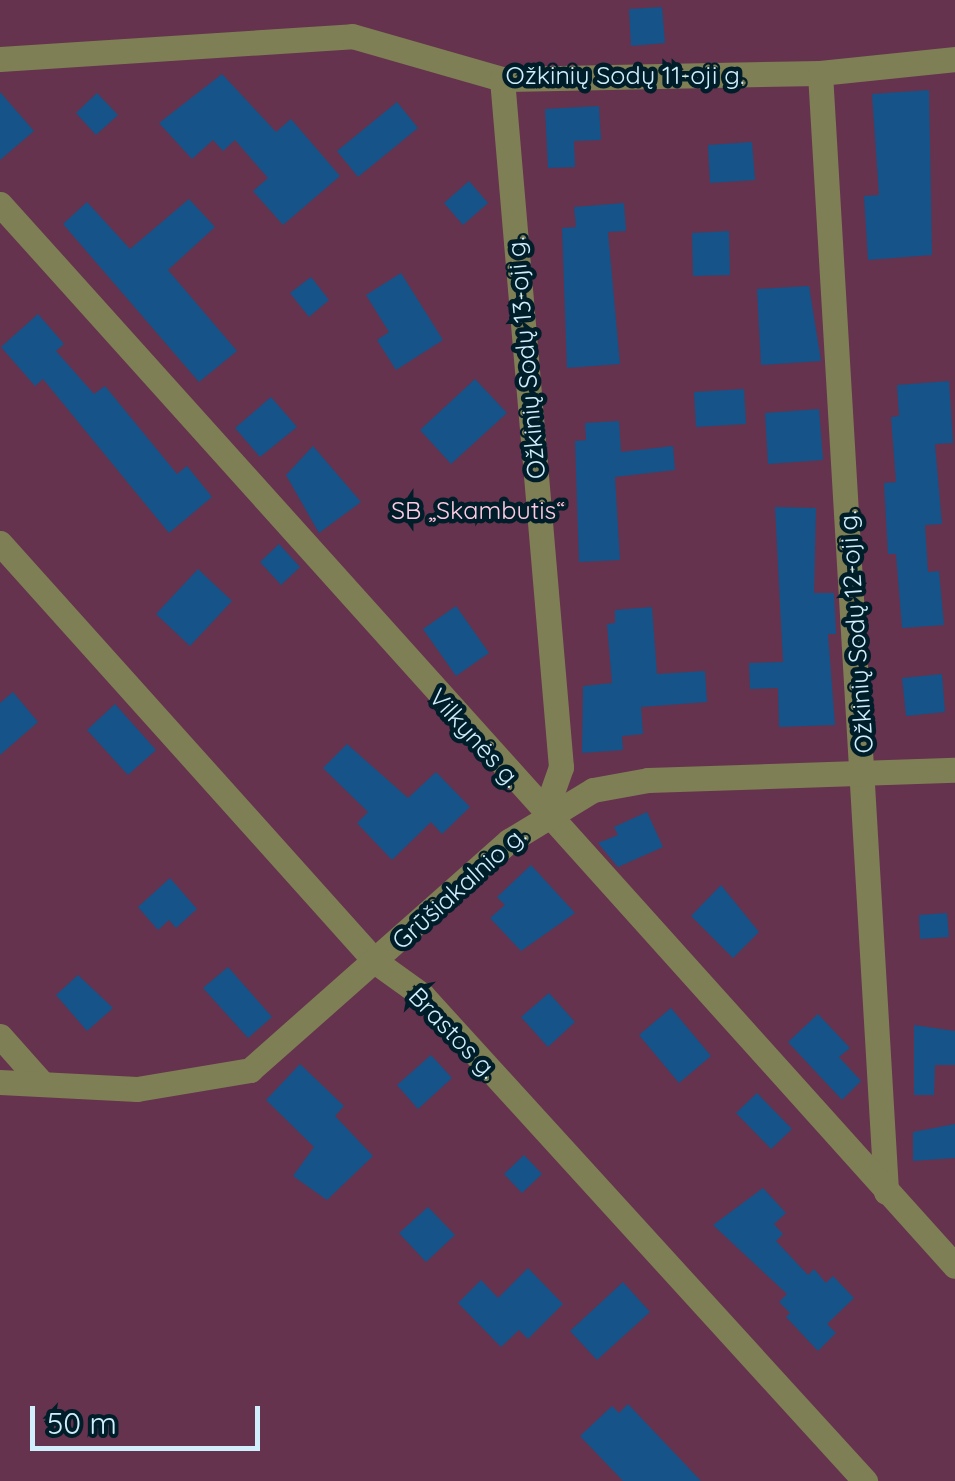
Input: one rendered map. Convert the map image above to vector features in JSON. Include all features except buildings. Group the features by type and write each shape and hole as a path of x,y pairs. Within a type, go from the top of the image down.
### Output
{"street":[{"name":"Ožkinių Sodų 11-oji g.","path":"0,59 352,36 502,79 820,74 955,59"},
{"name":"Ožkinių Sodų 12-oji g.","path":"820,74 865,774 886,1192"},
{"name":"Ožkinių Sodų 13-oji g.","path":"502,79 560,767 544,815"},
{"name":"Vilkynės g.","path":"0,204 544,815 955,1266"},
{"name":"Brastos g.","path":"0,543 376,962 422,995 865,1481"},
{"name":"Grūšiakalnio g.","path":"0,1082 40,1081 119,1090 230,1078 250,1070 544,815 592,790 648,780 955,770"},
{"path":"0,1036 40,1081"}],"green space":[{"name":"SB „Skambutis“","path":"0,0 955,0 955,1481 0,1481"}]}
